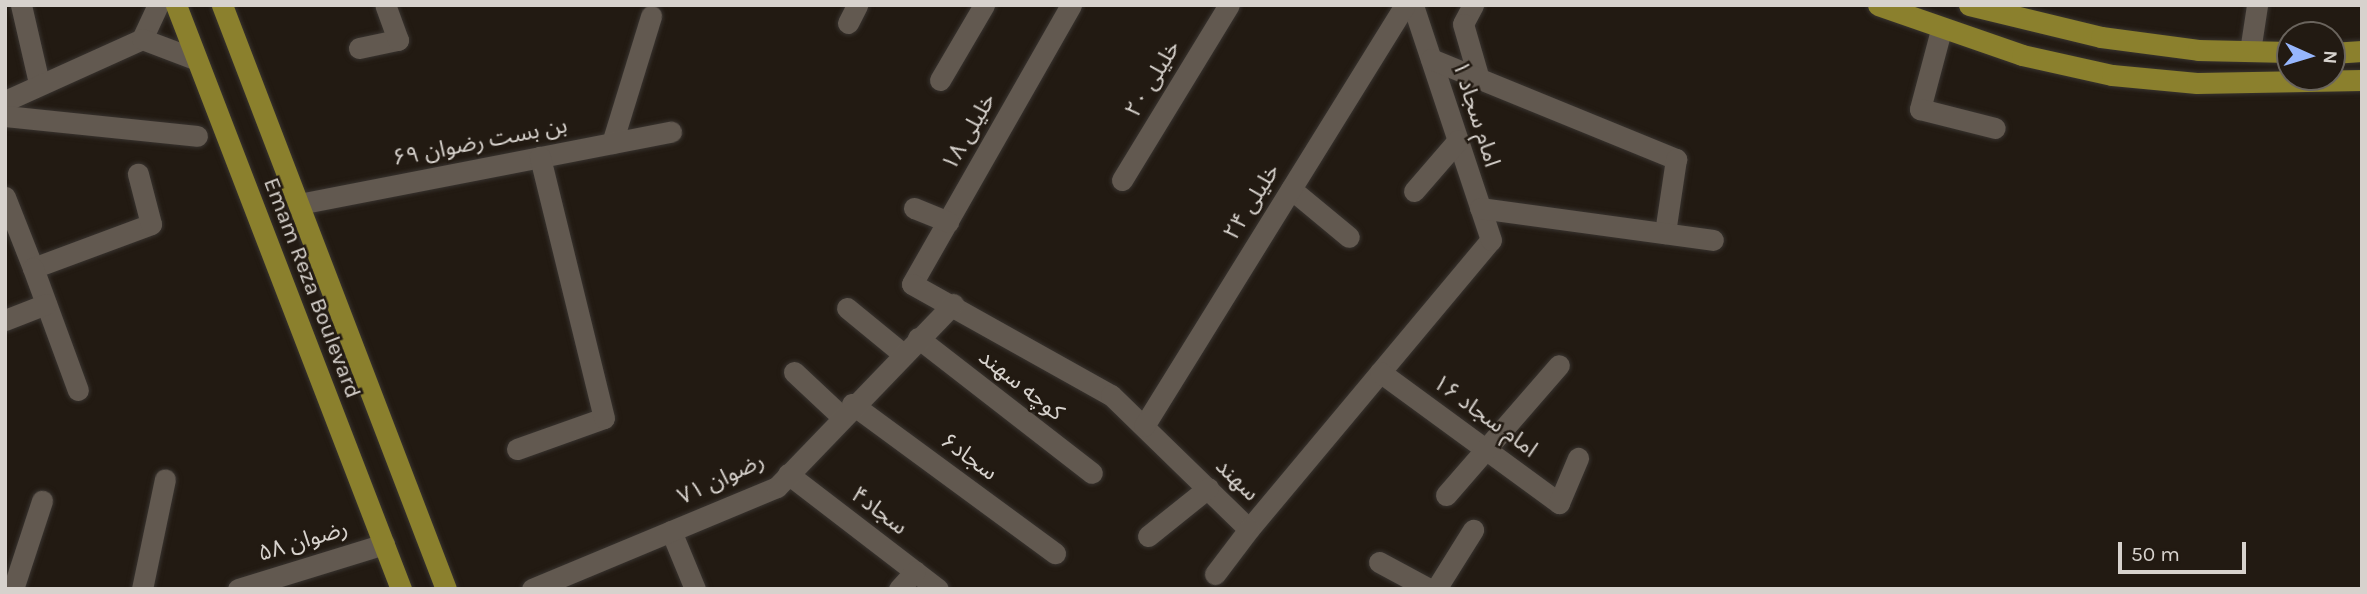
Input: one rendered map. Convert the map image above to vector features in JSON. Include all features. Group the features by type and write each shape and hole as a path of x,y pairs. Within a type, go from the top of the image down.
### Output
{"main road":[{"name":"Emam Reza Boulevard","path":"176,5 401,589"},
{"name":"Emam Reza Boulevard","path":"222,5 446,589"},
{"path":"1878,5 1941,30 2112,75 2197,83 2362,80"},
{"path":"1969,5 2101,37 2276,52"}],"street":[{"path":"21,5 39,83"},
{"path":"5,101 39,83 142,39 158,5"},
{"path":"359,48 398,40 385,5"},
{"path":"940,80 984,5"},
{"name":"خلیلی ۱۸","path":"912,284 1071,5"},
{"name":"خلیلی ۲۰","path":"1122,180 1229,5"},
{"name":"خلیلی ۲۴","path":"1144,426 1405,5"},
{"name":"امام سجاد ۱","path":"1413,5 1491,240"},
{"path":"1473,5 1463,24 1479,79"},
{"path":"2250,51 2257,5"},
{"path":"612,143 651,16"},
{"path":"1941,30 1920,108 1995,128"},
{"path":"142,39 195,59"},
{"path":"1430,59 1676,159 1665,233"},
{"path":"5,116 197,136"},
{"name":"بن بست رضوان ۶۹","path":"299,204 671,132"},
{"path":"1414,191 1458,141"},
{"path":"517,449 604,418 540,157"},
{"path":"33,268 151,224 138,174"},
{"path":"1291,189 1349,237"},
{"path":"5,197 78,390"},
{"path":"915,208 948,222"},
{"path":"1480,208 1713,240"},
{"name":"سهند","path":"912,284 953,304 1111,395 1249,528 1491,240"},
{"path":"5,320 46,304"},
{"name":"رضوان ۷۱","path":"533,589 776,487 846,410 953,304"},
{"path":"847,308 903,354"},
{"name":"كوچه سهند","path":"918,338 1092,473"},
{"path":"1446,495 1559,365"},
{"name":"سجاد۶","path":"794,372 1055,553"},
{"name":"امام سجاد ۱۶","path":"1380,372 1559,503 1578,458"},
{"name":"سجاد۴","path":"788,474 938,589"},
{"path":"142,589 165,479"},
{"path":"1148,536 1208,488"},
{"path":"13,589 42,501"},
{"path":"1215,574 1249,528"},
{"path":"1436,589 1473,530"},
{"path":"671,531 695,589"},
{"name":"رضوان ۵۸","path":"238,589 384,544"},
{"path":"1380,562 1429,589"},
{"path":"899,589 915,571"}]}
